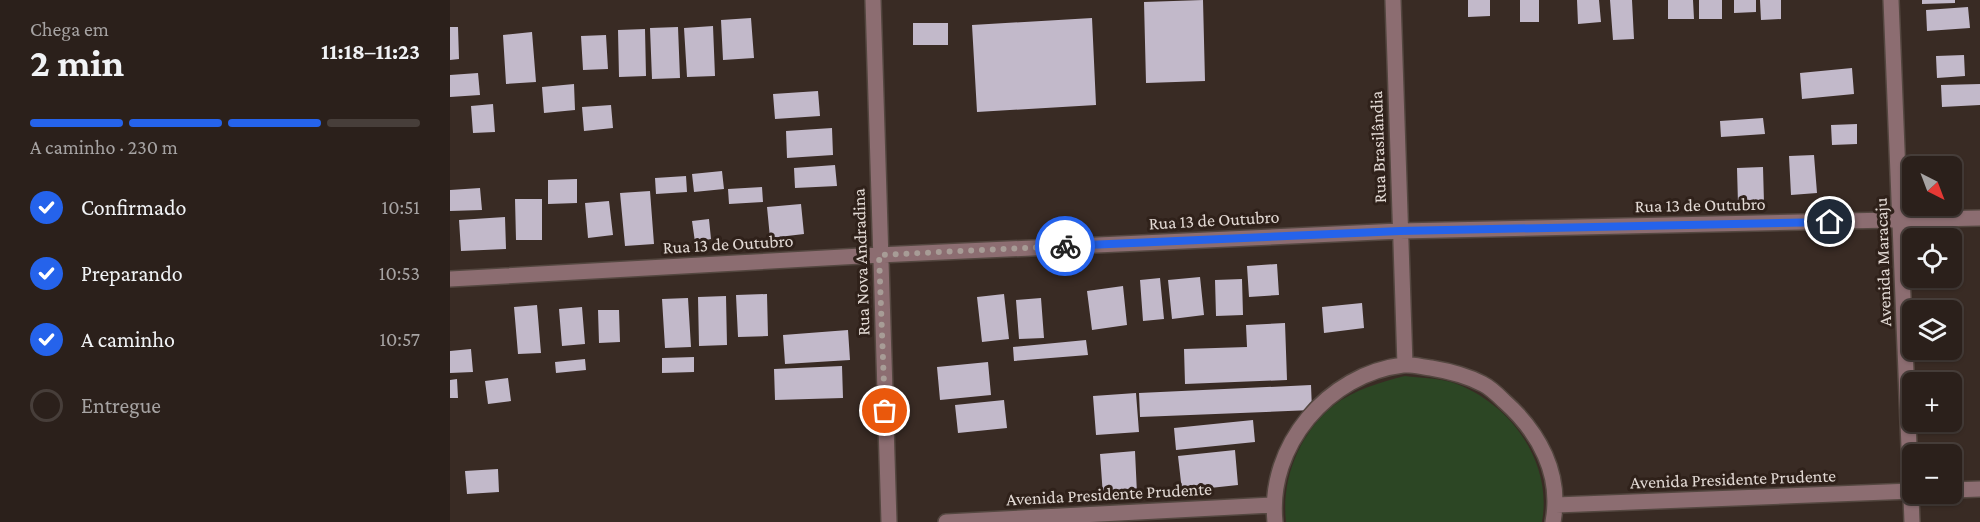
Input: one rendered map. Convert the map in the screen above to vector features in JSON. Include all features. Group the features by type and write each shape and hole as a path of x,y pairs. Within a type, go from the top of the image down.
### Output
{"street":[{"name":"Rua Nova Andradina","path":"873,0 879,255 890,522"},
{"name":"Rua Brasilândia","path":"1393,0 1405,365"},
{"name":"Avenida Maracaju","path":"1891,0 1910,444"},
{"name":"Rua 13 de Outubro","path":"450,279 879,255 1400,231 1980,218"},
{"path":"1275,522 1273,505 1277,476 1294,434 1327,397 1370,374 1405,365 1453,371 1485,385 1526,421 1550,466 1556,506 1553,522"},
{"path":"1962,490 1980,489"},
{"name":"Avenida Presidente Prudente","path":"1556,506 1902,491"},
{"name":"Avenida Maracaju","path":"1912,504 1912,522"},
{"name":"Avenida Presidente Prudente","path":"946,522 1273,505"}],"green space":[{"path":"1405,376 1451,382 1491,403 1508,419 1522,436 1541,477 1544,499 1542,522 1286,522 1286,490 1295,458 1321,417 1349,395"}],"building":[{"path":"1203,0 1205,81 1146,83 1144,2"},
{"path":"1468,0 1490,0 1490,16 1468,17"},
{"path":"1520,0 1539,0 1539,22 1520,22"},
{"path":"1577,0 1599,0 1601,22 1578,24"},
{"path":"1610,0 1632,0 1634,39 1613,40"},
{"path":"1668,0 1693,0 1694,19 1668,19"},
{"path":"1699,0 1722,0 1722,19 1699,19"},
{"path":"1734,0 1756,0 1756,12 1734,13"},
{"path":"1760,0 1781,0 1781,19 1761,20"},
{"path":"1922,0 1955,0 1955,3 1922,4"},
{"path":"1968,7 1970,28 1927,31 1926,10"},
{"path":"751,18 754,58 723,60 721,20"},
{"path":"1092,18 1096,105 977,112 972,25"},
{"path":"913,23 948,23 948,45 913,45"},
{"path":"713,26 715,76 687,77 684,28"},
{"path":"450,27 458,27 459,59 450,60"},
{"path":"678,27 680,78 652,79 650,28"},
{"path":"645,29 646,76 619,77 618,30"},
{"path":"532,32 536,82 506,84 503,35"},
{"path":"606,35 608,69 583,70 581,36"},
{"path":"1964,55 1965,76 1937,78 1936,56"},
{"path":"1852,68 1854,94 1802,99 1800,73"},
{"path":"478,73 480,95 450,97 450,75"},
{"path":"574,84 575,110 544,113 542,87"},
{"path":"1980,84 1980,105 1942,107 1941,85"},
{"path":"818,91 820,116 775,119 773,94"},
{"path":"493,104 495,132 473,133 471,106"},
{"path":"611,105 613,128 584,131 582,107"},
{"path":"1763,118 1765,134 1721,137 1720,121"},
{"path":"1857,124 1857,144 1832,145 1831,125"},
{"path":"832,128 833,155 787,158 786,131"},
{"path":"1814,155 1817,193 1791,195 1789,156"},
{"path":"835,165 837,186 795,188 794,168"},
{"path":"1763,167 1764,203 1738,204 1737,168"},
{"path":"722,171 724,189 694,192 692,174"},
{"path":"686,176 687,192 656,194 655,178"},
{"path":"577,179 577,203 548,204 548,180"},
{"path":"762,187 763,202 729,204 728,189"},
{"path":"480,188 482,210 450,211 450,190"},
{"path":"650,191 654,244 625,246 620,193"},
{"path":"515,199 542,199 542,240 516,240"},
{"path":"609,201 613,235 588,238 585,203"},
{"path":"801,204 804,234 770,238 767,207"},
{"path":"505,217 506,249 461,251 459,220"},
{"path":"709,219 711,239 695,242 692,221"},
{"path":"1277,264 1279,295 1249,297 1247,266"},
{"path":"1200,277 1204,315 1172,319 1168,280"},
{"path":"1160,278 1164,319 1143,321 1140,280"},
{"path":"1242,279 1243,315 1216,316 1215,280"},
{"path":"1123,286 1127,325 1092,330 1087,291"},
{"path":"767,294 768,336 738,337 736,295"},
{"path":"1004,294 1009,339 982,342 977,297"},
{"path":"726,296 727,345 699,346 698,297"},
{"path":"688,298 691,347 665,348 662,299"},
{"path":"1041,298 1044,338 1019,339 1016,300"},
{"path":"1362,303 1364,328 1324,333 1322,307"},
{"path":"537,305 541,353 518,354 514,307"},
{"path":"582,307 585,344 562,346 559,309"},
{"path":"598,310 619,310 620,342 599,343"},
{"path":"1285,323 1287,380 1185,384 1184,349 1247,347 1246,325"},
{"path":"848,330 850,360 785,364 783,335"},
{"path":"1086,340 1088,355 1014,361 1013,347"},
{"path":"471,349 473,372 450,373 450,351"},
{"path":"694,357 694,372 662,373 662,358"},
{"path":"585,359 586,370 556,373 555,362"},
{"path":"988,362 991,395 940,400 937,367"},
{"path":"842,366 843,398 775,400 774,369"},
{"path":"508,378 511,401 488,404 485,381"},
{"path":"457,379 458,398 450,398 450,380"},
{"path":"1311,385 1312,410 1140,417 1139,393"},
{"path":"1136,393 1139,432 1096,435 1093,396"},
{"path":"1004,400 1007,428 958,433 955,405"},
{"path":"1253,420 1255,442 1176,450 1174,428"},
{"path":"1235,450 1238,485 1182,491 1178,456"},
{"path":"1135,451 1137,494 1103,496 1100,454"},
{"path":"498,469 499,492 467,494 465,471"}],"way so far":[{"path":"885,411 879,255 1065,246"}],"route":[{"path":"1065,246 1400,231 1830,222"}]}
